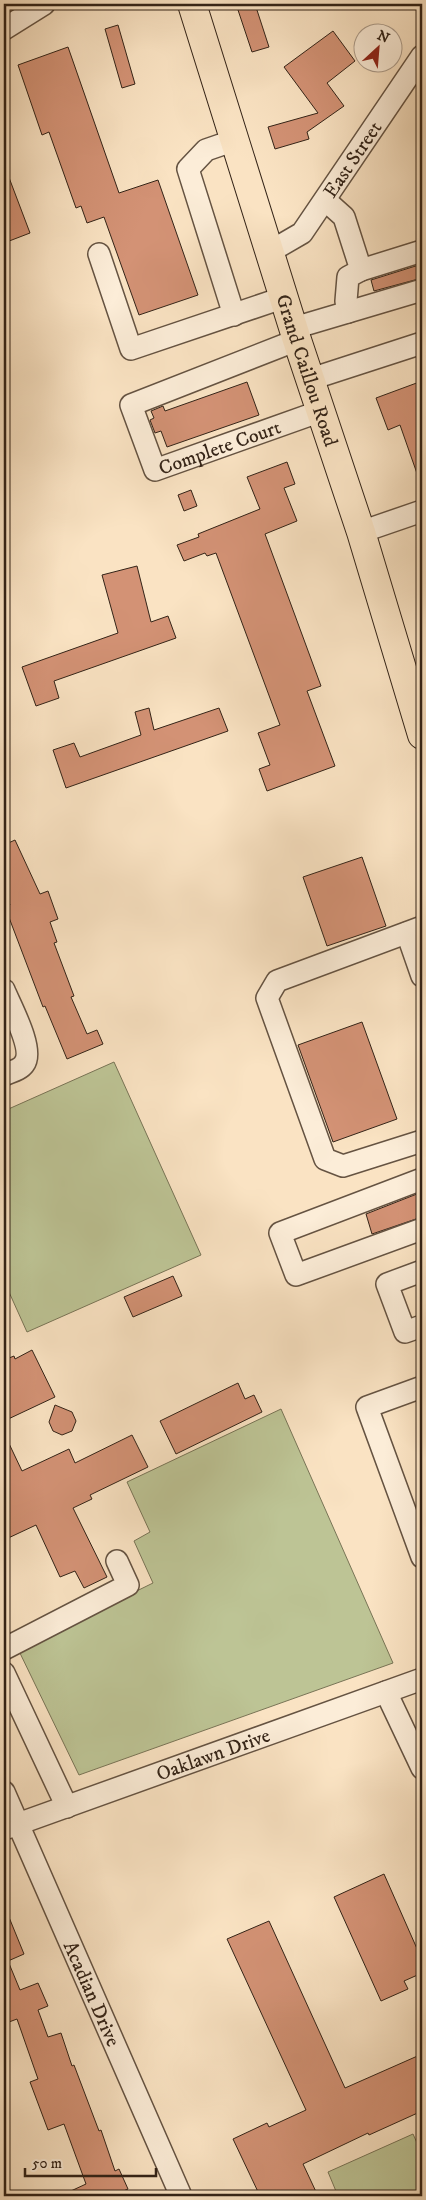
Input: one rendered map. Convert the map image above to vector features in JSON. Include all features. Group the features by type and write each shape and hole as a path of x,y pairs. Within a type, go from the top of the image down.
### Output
{"main road":[{"name":"Grand Caillou Road","path":"192,4 296,334 416,695 422,735"}],"street":[{"path":"4,29 44,4"},
{"name":"East Street","path":"271,251 302,233 422,56"},
{"path":"234,314 188,170 206,150 236,140"},
{"path":"324,200 344,217 361,270"},
{"path":"348,312 346,301 348,277 361,270 422,251"},
{"path":"99,254 131,349 285,297"},
{"path":"296,334 348,312 422,290"},
{"name":"Complete Court","path":"296,334 131,404 155,470 321,411"},
{"path":"311,379 422,343"},
{"path":"361,532 422,511"},
{"path":"422,976 415,930 277,981 267,998 324,1159 343,1166 422,1141"},
{"path":"4,990 26,1042 28,1055 25,1063 11,1072"},
{"path":"422,1180 280,1233 296,1274 422,1229"},
{"path":"422,1271 387,1284 405,1332 422,1326"},
{"path":"422,1387 367,1407 422,1556"},
{"path":"4,1649 128,1585 117,1561"},
{"path":"4,1672 67,1806"},
{"name":"Oaklawn Drive","path":"11,1826 422,1679"},
{"path":"386,1692 422,1768"},
{"name":"Acadian Drive","path":"4,1792 11,1826 181,2196"}],"green space":[{"path":"114,1062 201,1255 27,1332 4,1281 4,1111"},
{"path":"281,1409 393,1663 79,1775 18,1649 153,1583 134,1541 150,1532 127,1482"},
{"path":"413,2134 422,2154 422,2196 338,2196 328,2172"}],"building":[{"path":"236,4 255,4 269,47 252,52"},
{"path":"118,25 135,84 122,88 105,29"},
{"path":"333,31 354,60 354,62 327,83 344,106 307,132 309,139 275,149 268,127 318,113 284,67"},
{"path":"68,47 119,193 158,180 198,295 139,315 104,217 87,223 81,206 76,208 49,132 42,135 18,65"},
{"path":"4,168 30,233 4,243"},
{"path":"422,264 422,278 374,291 371,280"},
{"path":"422,381 422,481 420,482 400,425 388,430 376,398"},
{"path":"247,382 259,415 167,447 161,431 155,433 150,420 154,418 151,411 163,406 165,411"},
{"path":"287,462 295,484 284,488 297,521 265,534 321,686 307,691 335,766 267,791 259,769 270,765 258,733 280,725 216,553 207,556 205,553 184,561 177,545 199,537 198,534 260,509 247,477"},
{"path":"191,490 197,506 184,511 178,495"},
{"path":"137,566 151,622 168,616 176,638 54,681 59,698 36,706 22,667 118,633 102,575"},
{"path":"149,708 154,730 219,708 228,731 66,788 53,750 74,743 80,757 141,735 135,712"},
{"path":"15,840 40,894 48,891 58,919 50,922 57,942 54,943 74,996 71,997 87,1034 97,1030 103,1044 67,1059 45,1006 43,1007 5,907 10,905 4,890 4,845"},
{"path":"362,857 386,926 327,946 303,877"},
{"path":"362,1022 397,1119 333,1142 298,1045"},
{"path":"422,1192 422,1217 372,1234 366,1214"},
{"path":"173,1276 182,1296 133,1317 124,1297"},
{"path":"32,1350 55,1397 4,1421 4,1360 14,1356 15,1359"},
{"path":"238,1383 245,1399 254,1395 262,1412 176,1454 160,1421"},
{"path":"55,1405 72,1412 76,1421 72,1431 62,1435 53,1431 49,1422"},
{"path":"4,1433 22,1471 69,1449 75,1463 132,1435 148,1467 90,1495 92,1499 73,1508 107,1577 84,1588 75,1571 60,1577 36,1525 4,1540"},
{"path":"384,1874 422,1960 422,1973 404,1981 408,1989 381,2001 334,1897"},
{"path":"4,1905 24,1954 8,1961 20,1990 38,1983 48,2006 38,2010 48,2037 61,2033 72,2066 74,2065 99,2131 101,2130 115,2171 119,2169 128,2189 112,2196 60,2196 86,2184 64,2124 48,2130 30,2082 38,2079 17,2019 9,2022 4,2010"},
{"path":"269,1921 345,2088 422,2054 422,2111 369,2135 368,2133 303,2164 318,2196 260,2196 233,2139 267,2123 269,2127 306,2110 227,1939"}]}
